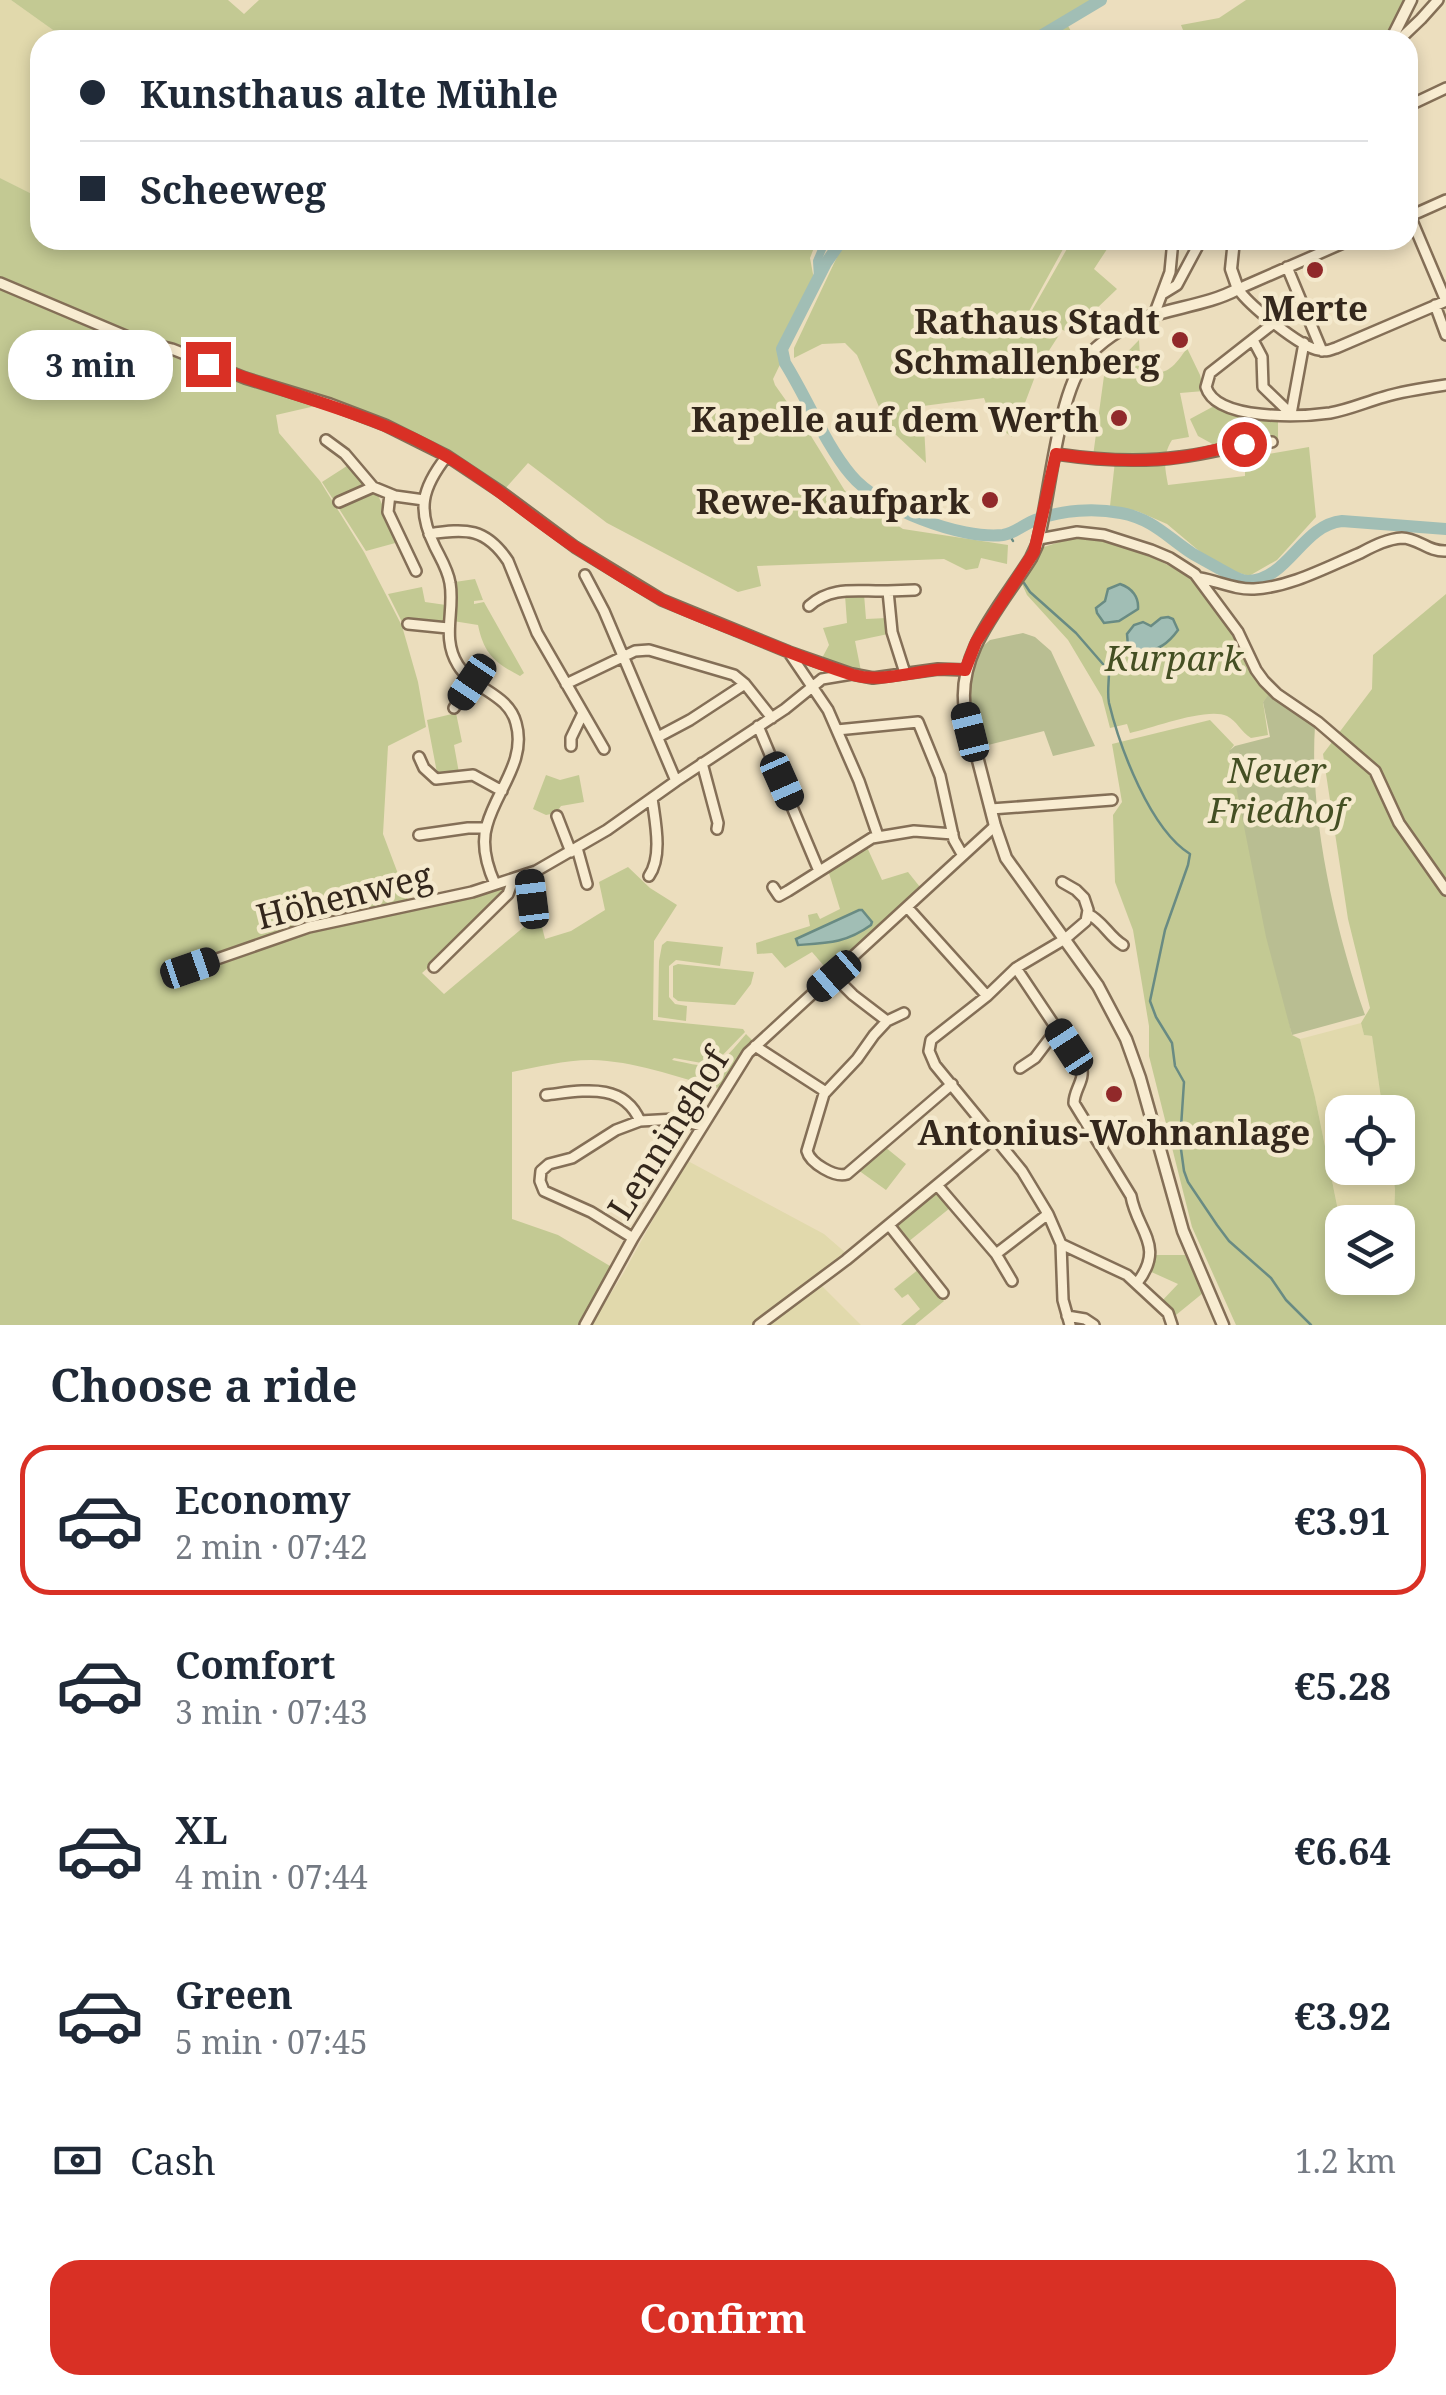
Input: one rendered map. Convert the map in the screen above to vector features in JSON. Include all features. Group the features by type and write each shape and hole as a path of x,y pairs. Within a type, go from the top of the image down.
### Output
{"street":[{"path":"1399,30 1410,0"},
{"path":"1408,30 1438,0"},
{"path":"1418,101 1446,88"},
{"path":"1418,212 1446,200"},
{"path":"1233,250 1231,272 1248,302 1304,343 1322,351 1446,301 1418,237"},
{"path":"1154,316 1170,272 1172,250"},
{"path":"1162,295 1177,285 1196,250"},
{"path":"1223,1325 1183,1231 1126,1039 1098,986 1003,851 964,710 963,686 976,642 1034,552 1070,390 1086,359 1100,345 1138,321 1222,297 1327,250"},
{"path":"1287,267 1322,351"},
{"path":"0,283 135,340 172,349 244,378 385,425 447,456 575,547 662,600 852,674"},
{"path":"1435,305 1446,335"},
{"path":"1274,322 1210,373 1206,390 1216,402 1260,414 1334,412 1446,384"},
{"path":"1253,340 1262,358 1263,387 1291,414"},
{"path":"1291,414 1304,343"},
{"path":"326,440 373,487 424,500"},
{"path":"1056,454 1100,460 1158,459 1272,442"},
{"path":"447,456 431,478 424,500 424,520 450,581 448,628 453,656 472,682 500,699 517,726 516,757 486,828 486,855 495,884"},
{"path":"339,502 373,487"},
{"path":"390,494 388,512 416,571"},
{"path":"429,534 468,530 487,538 501,551 537,633 604,749"},
{"path":"1040,536 1082,532 1111,536 1170,558 1200,578 1248,589 1268,587 1402,538 1435,551 1446,551"},
{"path":"585,575 676,781"},
{"path":"1200,578 1238,632 1264,682 1376,771 1399,823 1446,890"},
{"path":"808,606 832,592 914,590"},
{"path":"888,591 892,632 905,673"},
{"path":"408,624 448,628"},
{"path":"566,684 641,649 649,650 729,672 745,684 772,718"},
{"path":"789,652 838,730 878,836"},
{"name":"Höhenweg","path":"190,968 309,928 472,892 529,874 607,830 826,678 852,674 874,678 945,668 965,670"},
{"path":"454,708 472,682"},
{"path":"658,737 745,684"},
{"path":"571,746 570,738 583,712"},
{"path":"838,730 918,722 940,776 952,834 962,854"},
{"path":"758,726 820,871"},
{"path":"419,757 436,779 472,775 502,791"},
{"path":"702,764 717,829"},
{"path":"649,876 655,864 656,842 652,798"},
{"path":"991,809 1112,800"},
{"path":"557,816 588,884"},
{"name":"Lenninghof","path":"586,1325 633,1238 754,1046 995,826"},
{"path":"420,836 486,828"},
{"path":"773,887 779,896 878,836 914,831 952,834"},
{"path":"529,874 536,911"},
{"name":"Höhenweg","path":"434,967 508,894 513,880"},
{"path":"1062,882 1080,893 1086,902 1088,914 1083,924 1016,968 929,1045 935,1065 1028,1179 1048,1214 1061,1244 1063,1300 1068,1320 1085,1319 1094,1325"},
{"path":"907,907 987,996"},
{"path":"1088,914 1123,945"},
{"path":"1016,968 1083,1071 1074,1103 1131,1196 1134,1211 1149,1239 1147,1262 1137,1284"},
{"path":"834,976 888,1021"},
{"path":"904,1013 888,1021 874,1035 826,1092 807,1156 841,1176 850,1172 952,1084"},
{"path":"1020,1068 1035,1058 1057,1029"},
{"path":"754,1046 826,1092"},
{"path":"546,1096 616,1094 630,1102 640,1121"},
{"path":"633,1238 591,1212 544,1191 541,1171 640,1121 676,1119 701,1126"},
{"path":"759,1325 846,1260 995,1137"},
{"path":"937,1185 996,1254 1012,1281"},
{"path":"996,1254 1048,1214"},
{"path":"889,1225 943,1293"},
{"path":"1061,1244 1123,1273 1168,1313 1172,1325"}],"shaded area":[{"path":"0,0 11,0 53,30 30,30 30,193 0,178"},
{"path":"1361,1023 1364,1035 1372,1036 1381,1095 1325,1095 1325,1146 1315,1097 1300,1039"},
{"path":"686,1160 824,1234 847,1254 815,1279 861,1325 591,1325"},
{"path":"1333,1185 1394,1185 1395,1205 1337,1205"}],"green space":[{"path":"11,0 228,0 244,14 259,0 1105,0 1067,24 1070,30 53,30"},
{"path":"1246,0 1404,0 1390,30 1183,30 1181,25 1219,18"},
{"path":"0,178 30,193 30,250 813,250 810,258 816,290 773,379 775,385 845,491 903,529 1008,545 1007,564 981,558 978,568 966,570 944,559 757,566 761,586 738,592 607,523 528,463 504,490 448,454 324,404 276,415 279,433 320,481 364,552 402,626 418,682 426,727 388,746 383,834 409,903 505,887 481,921 422,973 444,994 525,926 541,923 545,939 571,931 605,910 599,882 628,867 650,888 677,905 654,941 653,1020 745,1032 715,1063 672,1060 708,1066 721,1061 746,1034 756,1044 721,1087 716,1088 607,1061 571,1061 512,1072 512,1219 558,1235 615,1269 584,1325 0,1325"},
{"path":"840,250 1063,250 1028,313 1061,332 1039,366 1012,437 993,423 984,398 923,406 926,463 894,433 857,355 845,343 822,344 794,358 794,348"},
{"path":"1066,250 1106,250 1094,269 1117,289 1070,334 1031,312"},
{"name":"Kurpark","path":"1139,340 1141,373 1168,370 1187,348 1204,391 1180,393 1189,437 1172,440 1169,446 1165,462 1168,485 1245,476 1245,458 1309,447 1316,517 1277,560 1249,576 1217,566 1167,524 1137,511 1110,506 1115,461 1093,456 1104,376"},
{"path":"1216,405 1278,419 1278,439 1218,447 1198,436 1190,419"},
{"path":"350,464 366,485 364,494 377,493 399,542 366,551 322,482"},
{"name":"Kurpark","path":"1086,537 1156,559 1185,574 1212,599 1271,692 1263,702 1268,735 1251,738 1230,718 1218,714 1194,716 1130,733 1127,724 1110,728 1102,697 1068,640 1027,595 1022,584 1044,547"},
{"path":"475,579 483,600 474,604 484,602 524,673 520,676 492,656 478,625 453,621 455,582"},
{"path":"422,587 425,602 446,605 444,625 402,622 388,594"},
{"path":"864,594 866,619 887,618 888,634 855,641 861,671 821,660 829,645 823,628 847,623 845,595"},
{"path":"1446,594 1446,1325 1236,1325 1192,1227 1149,1056 1149,1026 1133,930 1115,882 1113,815 1122,802 1112,744 1210,720 1234,745 1229,752 1292,1035 1300,1039 1315,1097 1325,1146 1325,1185 1333,1185 1337,1205 1325,1205 1325,1295 1415,1295 1415,1205 1395,1205 1394,1185 1415,1185 1415,1095 1381,1095 1372,1036 1364,1035 1361,1023 1370,1008 1348,919 1323,754 1372,689 1373,655"},
{"path":"1023,633 1035,637 1051,651 1095,746 1053,756 1044,731 988,745 970,699 972,667 990,640"},
{"name":"Neuer Friedhof","path":"1271,691 1315,726 1316,797 1326,872 1365,1015 1292,1035 1266,937 1229,751 1270,737 1263,702"},
{"path":"456,713 462,742 454,745 459,773 438,778 427,720"},
{"path":"546,775 560,780 579,775 584,802 561,806 556,813 546,815 533,809"},
{"path":"866,845 882,880 908,872 920,887 831,974 812,952 785,968 772,953 757,954 756,943 810,926 808,915 817,913 820,919 840,909 828,870"},
{"path":"667,941 723,947 720,966 676,960 669,966 669,997 675,1004 687,1006 686,1021 658,1017 659,961 662,945"},
{"path":"673,966 754,972 751,984 735,1005 678,1001 673,997"},
{"path":"885,1147 906,1164 886,1190 858,1170"},
{"path":"938,1192 950,1208 908,1242 895,1224"},
{"path":"1151,1255 1185,1255 1203,1293 1176,1315 1160,1303 1178,1284 1147,1270"},
{"path":"919,1269 944,1301 915,1325 901,1325 920,1309 908,1294 902,1298 894,1289"}],"water":[{"path":"1120,584 1134,594 1138,609 1119,621 1104,623 1096,608 1105,601 1108,589"},
{"path":"1168,617 1178,630 1168,642 1150,651 1128,646 1127,634 1134,625 1143,622 1151,626"},
{"path":"859,910 872,922 862,931 836,941 798,945 796,939"}],"waterway":[{"path":"1051,30 1101,0"},
{"path":"818,278 817,261 822,250"},
{"path":"835,250 782,349 785,363 851,475 900,510 944,527 986,535 1008,534 1038,519 1068,512 1121,513 1151,524 1193,554 1248,581 1274,572 1316,532 1342,521 1446,529"},
{"path":"1009,534 1013,541"},
{"path":"1024,583 1109,671 1109,703 1139,786 1162,826 1190,854 1165,930 1150,1001 1172,1043 1175,1066 1184,1082 1180,1142 1188,1182 1229,1241 1271,1278 1311,1325"}],"place":[{"name":"Merte","path":"1315,270"},
{"name":"Rathaus Stadt Schmallenberg","path":"1180,340"},
{"name":"Kapelle auf dem Werth","path":"1119,418"},
{"name":"Rewe-Kaufpark","path":"990,500"},
{"name":"Antonius-Wohnanlage","path":"1114,1094"}],"route":[{"path":"208,364 385,425 447,456 575,547 662,600 789,652 868,678 938,669 965,670 976,642 1034,552 1056,454 1100,460 1158,459 1244,444"}]}
